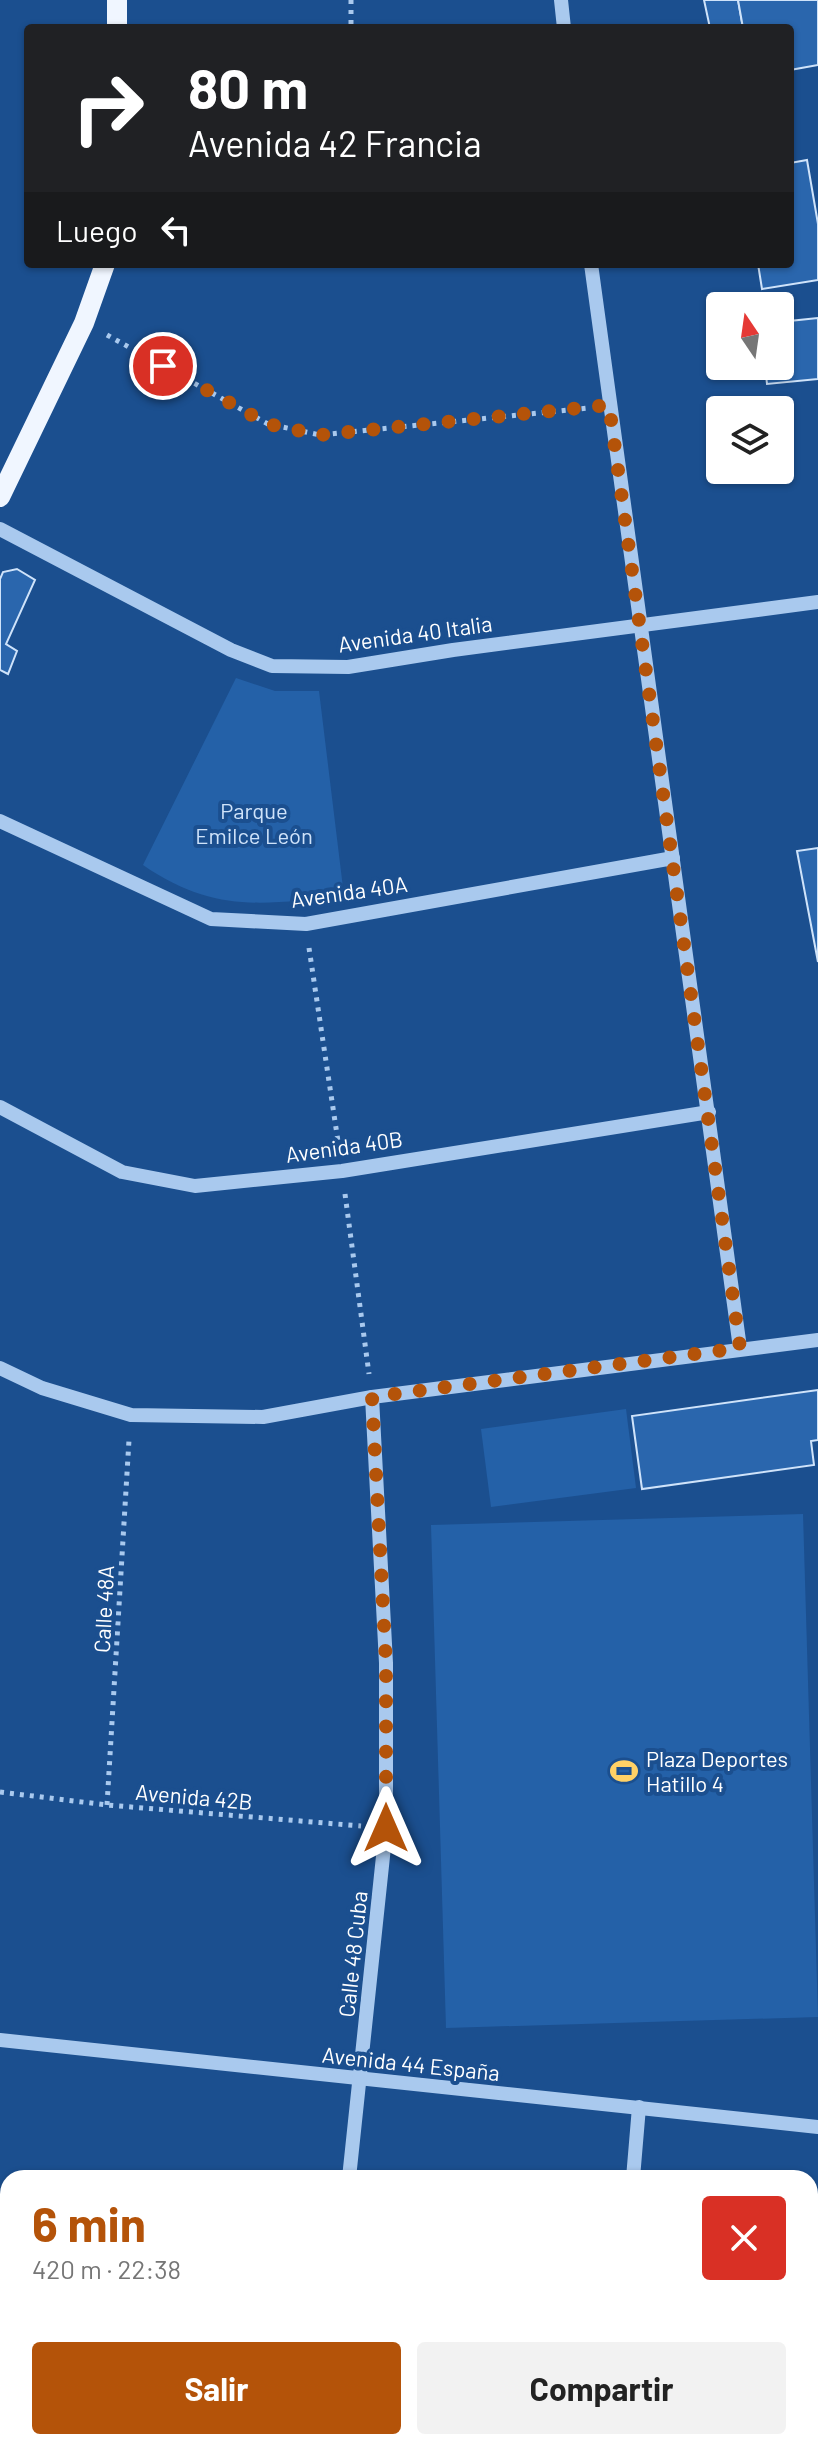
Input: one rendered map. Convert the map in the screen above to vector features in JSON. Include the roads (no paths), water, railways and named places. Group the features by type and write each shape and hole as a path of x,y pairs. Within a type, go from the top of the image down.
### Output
{"main road":[{"path":"117,0 117,24"},
{"path":"0,497 84,323 104,268"}],"street":[{"path":"561,0 564,24"},
{"path":"592,268 740,1348"},
{"name":"Avenida 40 Italia","path":"0,529 231,650 272,666 348,667 818,602"},
{"name":"Avenida 40A","path":"0,821 211,919 306,924 673,858"},
{"name":"Avenida 40B","path":"0,1107 122,1172 195,1186 342,1171 709,1112"},
{"path":"0,1368 42,1388 131,1415 263,1417 372,1397 818,1340"},
{"name":"Calle 48 Cuba","path":"350,2170 386,1828 386,1663 372,1397"},
{"name":"Avenida 44 España","path":"0,2040 818,2127"},
{"path":"634,2170 639,2107"}],"place":[{"name":"Plaza Deportes Hatillo 4","path":"624,1771"}],"park label":[{"name":"Parque Emilce León","path":"254,822"}]}
